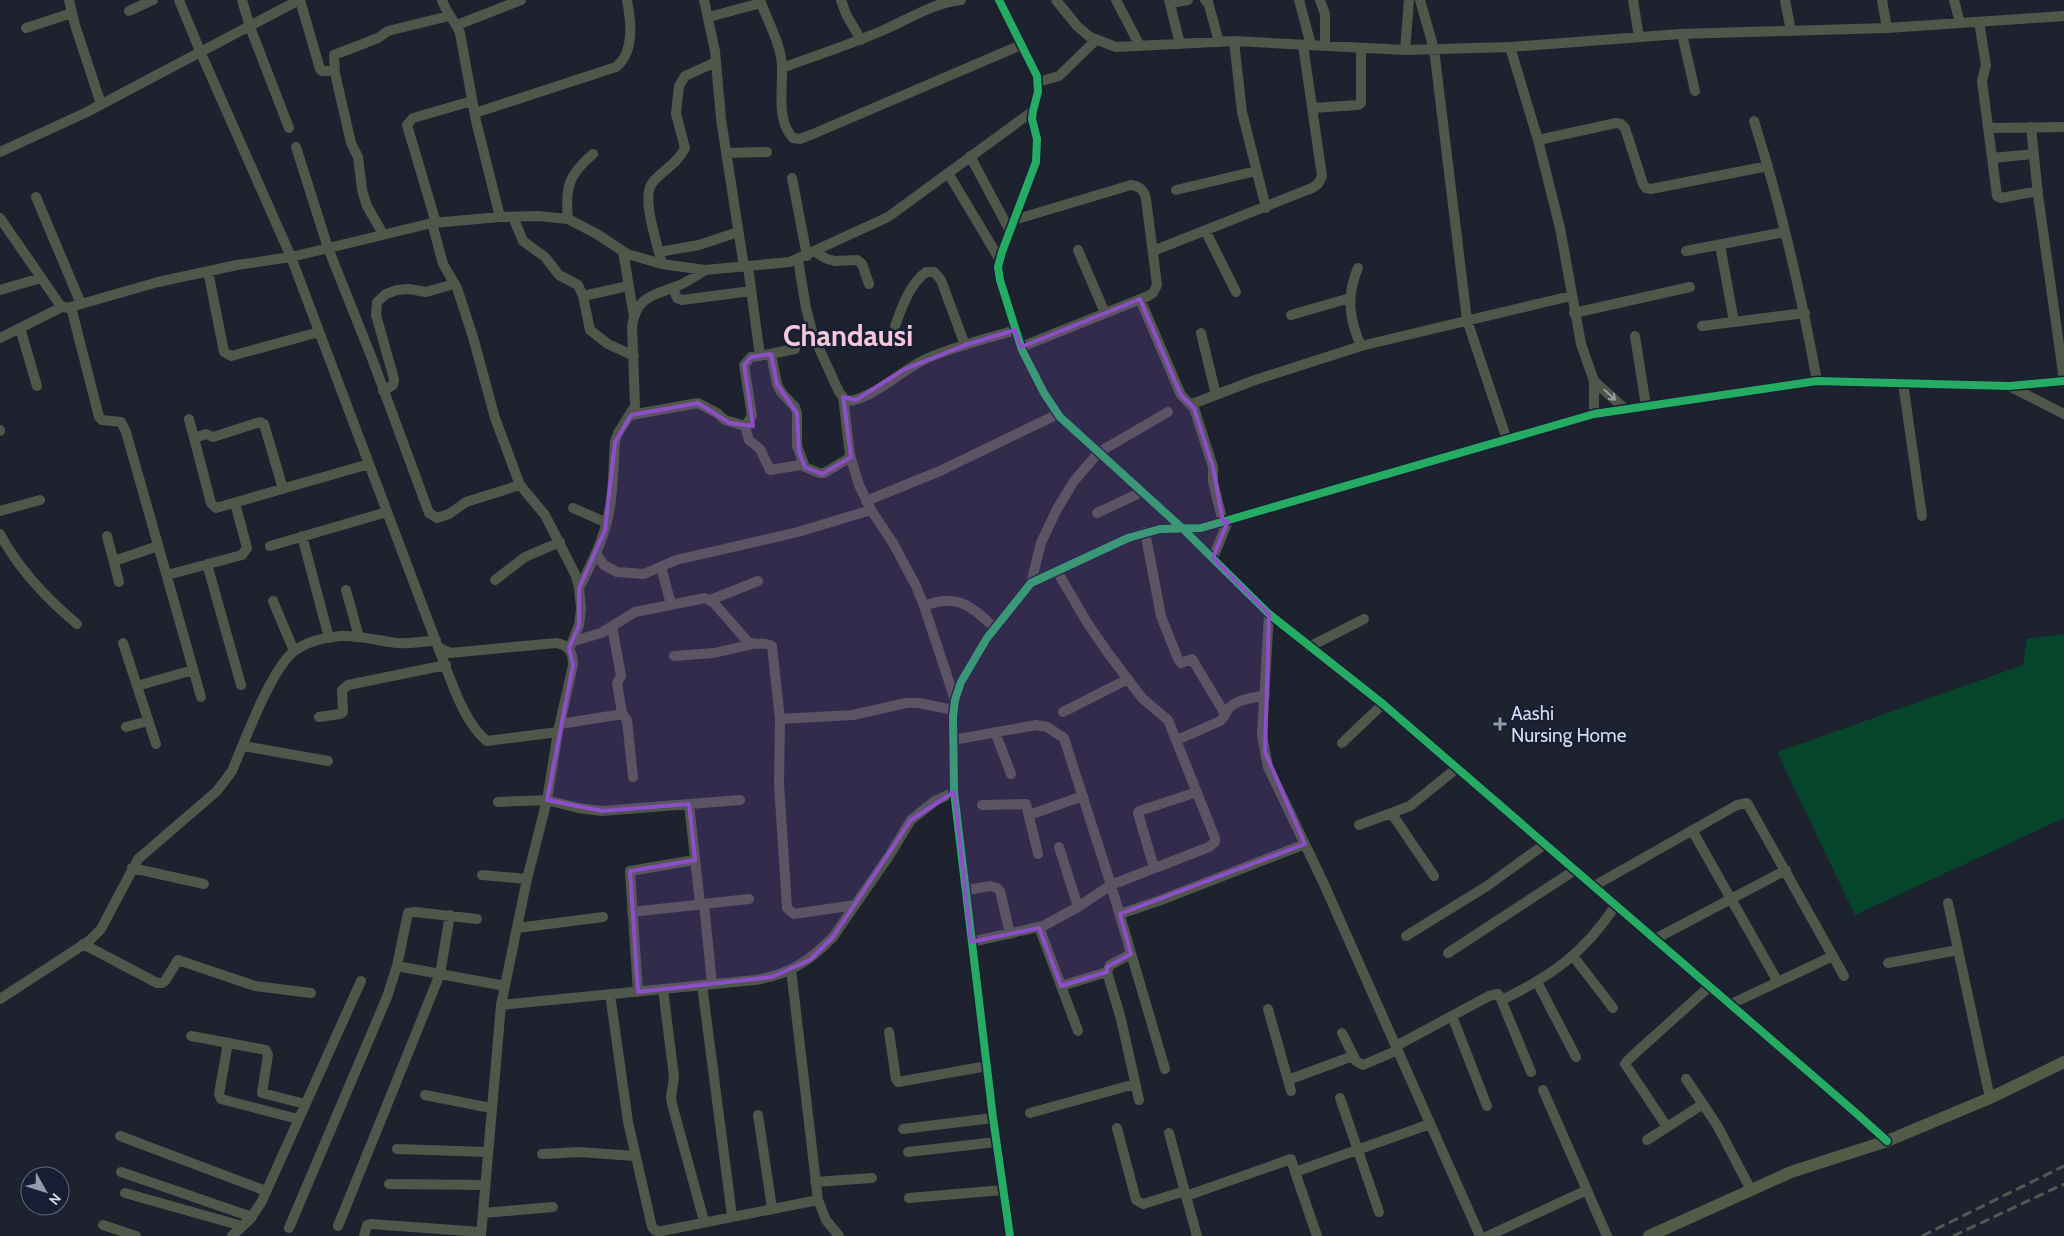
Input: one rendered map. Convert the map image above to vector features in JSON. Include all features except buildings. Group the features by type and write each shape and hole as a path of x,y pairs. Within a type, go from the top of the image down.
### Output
{"main road":[{"path":"1649,1236 1792,1172 1887,1142 1990,1098 2064,1062"}],"street":[{"path":"69,0 100,104"},
{"path":"129,11 153,0"},
{"path":"179,0 291,257 437,644 461,704 480,736 487,741 623,714"},
{"path":"242,0 250,26 290,128"},
{"path":"0,152 100,104 299,0 320,69 322,71 333,71 335,74"},
{"path":"442,0 449,16 457,25 460,33 472,101 500,217"},
{"path":"457,25 521,0"},
{"path":"475,114 616,67 624,56 630,36 627,0"},
{"path":"704,0 709,17 716,62 726,153 738,232 751,291 760,356"},
{"path":"841,0 846,14 861,40"},
{"path":"782,68 861,40 931,6 961,0"},
{"path":"987,0 1000,1 1037,76 1038,92 1033,111 1038,148 1036,162 998,267 1000,280 1021,347 1044,393 1058,414 1183,529 1269,614 1383,704 1731,1004 1887,1142"},
{"path":"1056,0 1077,26 1096,40 1116,47 1234,41 1405,50 1510,47 1682,34 1887,28 2064,16"},
{"path":"1116,0 1140,46"},
{"path":"1180,44 1170,2 1188,0"},
{"path":"1205,0 1208,2 1219,42"},
{"path":"1153,251 1266,208 1312,188 1321,180 1307,45 1299,0"},
{"path":"1320,0 1325,14 1325,46"},
{"path":"1405,50 1409,0"},
{"path":"1420,0 1434,49 1467,320 1507,440"},
{"path":"1633,0 1639,37"},
{"path":"1786,0 1791,30"},
{"path":"1882,0 1887,28"},
{"path":"1954,0 1960,23"},
{"path":"709,17 760,2 779,52 782,68 782,109 786,128 793,138 800,139 1022,45"},
{"path":"26,28 72,13"},
{"path":"383,234 367,206 362,190 358,157 350,143 335,74 334,55 378,38 388,31 449,16"},
{"path":"1978,22 1986,65 1982,81 1999,198 2038,191"},
{"path":"1682,34 1695,91"},
{"path":"1038,82 1060,76 1096,40"},
{"path":"1234,41 1242,112 1266,208"},
{"path":"1510,47 1538,140 1560,228 1574,313 1581,344 1594,381 1594,414"},
{"path":"1313,108 1358,105 1361,103 1361,48"},
{"path":"662,264 649,207 648,191 654,180 677,160 684,148 676,114 679,86 685,76 716,62"},
{"path":"364,1236 365,1228 371,1224 481,1234 501,1005 527,879 547,800 559,728 573,665 571,645 579,625 581,609 580,588 576,576 545,515 520,485 495,418 473,337 454,284 444,264 407,125 412,118 472,101"},
{"path":"0,338 66,307 158,282 208,271 291,257 434,223 500,217 539,216 568,219 636,258 662,264 705,270 778,264 806,256 888,217 1033,111"},
{"path":"1754,121 1768,166 1805,313 1817,381"},
{"path":"1538,140 1616,123 1621,124 1625,128 1643,184 1646,188 1650,189 1768,166"},
{"path":"1988,128 2064,127"},
{"path":"1031,583 1144,532 1169,528 1201,528 1225,522 1594,414 1817,381 2009,386 2064,381 2031,128"},
{"path":"296,148 328,248 384,391 426,508 433,517 437,518 449,514 466,502 520,485"},
{"path":"726,153 767,152"},
{"path":"568,219 566,196 568,187 572,177 593,154"},
{"path":"1992,158 2034,154"},
{"path":"970,156 1010,231"},
{"path":"1176,190 1256,171"},
{"path":"948,173 1000,260"},
{"path":"792,178 806,256 806,308 813,335 843,398 851,457 868,506 893,543 924,606 954,705"},
{"path":"1014,220 1131,185 1136,186 1144,193 1153,251 1156,289 1154,293 1021,347"},
{"path":"36,197 81,304"},
{"path":"513,217 523,241 545,257 558,275 578,285 583,296 590,330 608,344 634,356"},
{"path":"0,219 42,278 66,307 98,417 106,421 117,421 123,426 201,698"},
{"path":"659,252 699,245 738,232"},
{"path":"1206,232 1236,292"},
{"path":"1686,250 1785,232"},
{"path":"1720,245 1734,322"},
{"path":"1078,250 1105,313"},
{"path":"580,588 596,554 607,523 612,495 616,442 618,434 631,415 636,399 634,317 622,251"},
{"path":"806,256 835,261 857,260 862,264 869,284"},
{"path":"1358,268 1350,298 1352,322 1361,346"},
{"path":"634,317 638,307 652,294 687,282 705,270"},
{"path":"208,271 224,352 227,355 231,356 319,332"},
{"path":"895,326 904,300 915,283 926,272 934,272 941,280 965,345"},
{"path":"0,290 42,278"},
{"path":"384,391 393,385 394,379 376,314 378,302 386,294 397,290 409,289 426,292 454,284"},
{"path":"583,296 628,286"},
{"path":"1574,313 1690,286"},
{"path":"673,288 677,298 682,300 751,291"},
{"path":"1192,404 1255,380 1361,346 1571,296"},
{"path":"1291,315 1350,298"},
{"path":"1140,299 1181,395 1192,404 1213,467 1212,482 1225,522 1213,558"},
{"path":"1702,326 1805,313"},
{"path":"20,328 37,386"},
{"path":"843,398 856,400 870,394 905,369 927,358 1015,330"},
{"path":"1201,333 1216,395"},
{"path":"1635,336 1646,406"},
{"path":"745,426 752,416 744,365 751,358 795,349"},
{"path":"771,354 777,384 798,413 797,446 805,466"},
{"path":"1594,381 1625,409"},
{"path":"1903,383 1922,516"},
{"path":"2009,386 2064,414"},
{"path":"631,415 698,403 717,413 725,420 745,426"},
{"path":"1010,1236 996,1142 954,792 954,705 962,682 995,628 1031,583 1041,543 1074,481 1099,452 1168,412"},
{"path":"596,554 604,565 617,572 644,574 676,560 798,532 868,506 1058,414"},
{"path":"189,420 212,506 216,508 369,464"},
{"path":"194,438 206,434 213,438 260,422 264,424 283,489"},
{"path":"745,426 749,440 760,448 768,470 774,471 797,465 824,473 851,457"},
{"path":"1096,513 1142,492"},
{"path":"0,510 40,500"},
{"path":"167,575 242,555 247,548 234,503"},
{"path":"572,508 607,523"},
{"path":"270,546 387,512"},
{"path":"1144,532 1161,616 1178,659 1182,663 1192,659 1225,714"},
{"path":"0,534 26,574 50,601 77,624"},
{"path":"107,536 119,582"},
{"path":"302,536 329,638"},
{"path":"495,580 525,557 560,542"},
{"path":"114,561 158,546"},
{"path":"207,564 241,685"},
{"path":"661,566 671,604"},
{"path":"971,942 1039,928 1078,907 1111,885 1209,847 1215,842 1168,720 1142,698 1088,624 1058,571"},
{"path":"710,600 758,581"},
{"path":"346,590 359,637"},
{"path":"0,1000 83,944 101,929 132,868 145,852 217,791 232,771 268,690 284,663 294,651 306,644 329,638 359,637 398,643 437,644 450,653 556,642 571,645 601,633 635,612 705,598 710,600 744,638 753,644"},
{"path":"273,601 294,651"},
{"path":"924,606 937,601 961,602 968,605 995,628"},
{"path":"1269,614 1262,735 1268,767 1305,844 1480,1236"},
{"path":"1309,647 1364,619"},
{"path":"612,626 621,676 617,683 623,714 627,720 633,777"},
{"path":"123,643 156,744"},
{"path":"674,656 714,654 753,644 772,646 780,719 779,784 787,908 794,914 855,905"},
{"path":"319,717 343,712 342,690 348,685 446,665"},
{"path":"137,686 193,670"},
{"path":"1063,712 1128,679"},
{"path":"1176,740 1220,721 1228,709 1236,702 1264,695"},
{"path":"780,719 853,714 906,703 954,705"},
{"path":"1342,743 1383,704"},
{"path":"126,727 148,721"},
{"path":"953,740 1036,725 1047,727 1064,738 1120,914 1165,1069"},
{"path":"995,732 1011,774"},
{"path":"243,746 328,761"},
{"path":"1360,825 1410,806 1457,768"},
{"path":"501,1005 772,977 792,969 810,960 832,937 911,820 935,801 954,792"},
{"path":"1154,868 1139,811 1197,792"},
{"path":"1029,815 1083,796"},
{"path":"498,802 547,800 578,808 602,811 740,800"},
{"path":"689,804 702,904 707,985 732,1216"},
{"path":"982,804 1026,804 1038,854"},
{"path":"1594,886 1737,805 1747,804 1786,870 1844,976"},
{"path":"1392,814 1434,876"},
{"path":"1692,830 1778,982"},
{"path":"1120,914 1305,844"},
{"path":"1406,936 1487,886 1545,844"},
{"path":"1059,846 1078,907"},
{"path":"638,992 630,871 695,860"},
{"path":"132,868 204,884"},
{"path":"1448,953 1575,870"},
{"path":"1655,938 1786,870"},
{"path":"482,876 527,879"},
{"path":"967,890 994,886 998,888 1010,934"},
{"path":"632,912 749,899"},
{"path":"1948,903 1990,1098"},
{"path":"1502,1000 1537,982 1572,956 1594,935 1616,905"},
{"path":"289,1228 386,997 397,966 408,914 411,912 477,919"},
{"path":"338,1226 440,974 450,915"},
{"path":"517,928 603,917"},
{"path":"1039,928 1078,1031"},
{"path":"83,944 157,982 162,983 165,981 178,960 255,986 311,993"},
{"path":"1888,963 1958,950"},
{"path":"1131,954 1110,965 1107,972 1121,1019 1139,1100"},
{"path":"1572,956 1613,1008"},
{"path":"1731,1004 1833,956"},
{"path":"397,966 505,986"},
{"path":"792,969 815,1182 818,1200 826,1220 835,1233"},
{"path":"1061,986 1107,972"},
{"path":"232,1236 252,1217 266,1191 361,981"},
{"path":"1537,982 1576,1057"},
{"path":"1667,1127 1625,1064 1710,986"},
{"path":"663,989 674,1077 672,1104 704,1221"},
{"path":"610,994 628,1122 654,1230 657,1232 704,1221 818,1200"},
{"path":"1342,1033 1356,1061 1363,1065 1397,1048 1452,1016 1494,994 1498,994 1531,1072"},
{"path":"1268,1009 1291,1091"},
{"path":"1452,1016 1487,1106"},
{"path":"889,1032 898,1082 987,1066"},
{"path":"191,1036 268,1052 262,1091 264,1095 305,1104"},
{"path":"228,1043 219,1094 221,1099 298,1119"},
{"path":"1288,1080 1353,1056"},
{"path":"1686,1079 1717,1125 1751,1190"},
{"path":"1030,1113 1135,1084"},
{"path":"1543,1090 1607,1236"},
{"path":"425,1095 491,1108"},
{"path":"1340,1098 1379,1212"},
{"path":"1647,1140 1703,1104"},
{"path":"758,1115 772,1208"},
{"path":"903,1129 993,1118"},
{"path":"1296,1172 1430,1124"},
{"path":"1116,1128 1136,1200 1139,1204 1185,1193 1291,1160 1317,1236"},
{"path":"1169,1133 1197,1236"},
{"path":"120,1136 266,1191"},
{"path":"908,1152 996,1142"},
{"path":"397,1149 487,1152"},
{"path":"542,1154 579,1152 635,1156"},
{"path":"121,1172 252,1217"},
{"path":"815,1182 872,1178"},
{"path":"389,1184 485,1185"},
{"path":"909,1198 1003,1190"},
{"path":"1488,1236 1587,1190"},
{"path":"124,1193 242,1226"},
{"path":"483,1213 553,1207"},
{"path":"104,1225 136,1236"}],"highlighted area":[{"path":"1140,299 1181,395 1194,408 1213,467 1223,522 1228,521 1213,558 1269,614 1265,752 1305,844 1120,914 1131,954 1107,967 1107,972 1061,986 1039,928 971,942 954,792 911,820 833,937 810,960 772,977 638,992 630,871 695,860 689,804 602,811 547,800 573,665 569,648 579,625 579,588 605,530 615,442 631,415 698,403 730,423 753,426 744,365 751,357 771,354 777,384 797,413 799,452 805,467 822,474 851,457 843,397 856,400 905,369 965,345 1015,330 1021,347"}],"green space":[{"path":"2064,634 2064,818 1855,915 1777,752 2023,665 2027,639"}],"railway":[{"path":"1922,1236 2064,1166"},
{"path":"1953,1236 2064,1184"}],"cycle path":[{"path":"999,0 1037,76 1038,92 1032,119 1037,139 1036,162 998,267 1000,280 1022,350 1044,393 1060,417 1183,529 1269,614 1383,704 1887,1141"},
{"path":"1010,1236 993,1118 954,792 953,716 955,700 961,682 987,638 1031,583 1128,538 1160,529 1201,528 1594,414 1817,381 2009,386 2064,381"}],"place":[{"name":"Aashi Nursing Home","path":"1500,724"}],"district":[{"name":"Chandausi","path":"848,336"}]}
